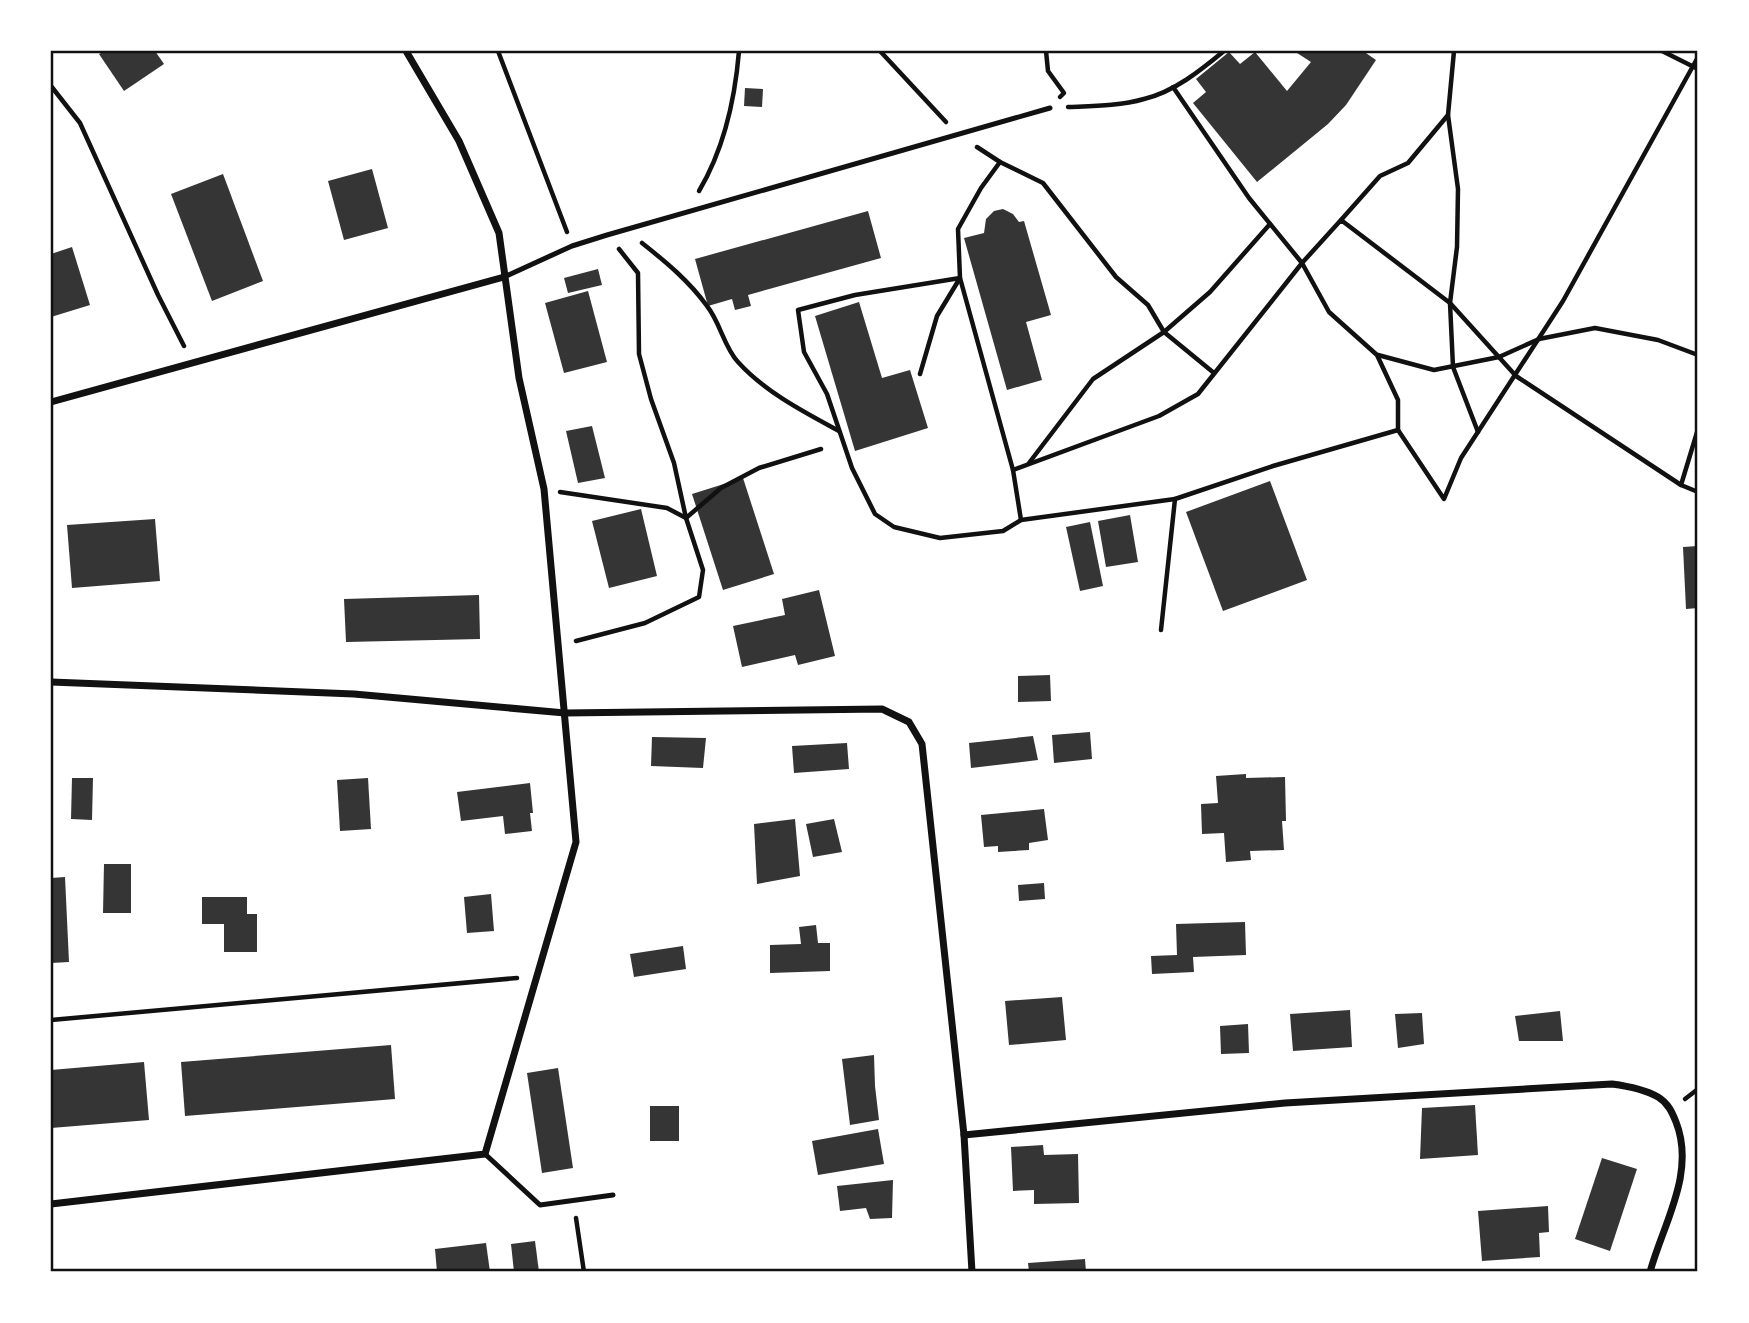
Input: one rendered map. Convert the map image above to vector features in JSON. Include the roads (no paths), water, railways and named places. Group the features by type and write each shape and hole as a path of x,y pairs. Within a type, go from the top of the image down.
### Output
{"street":[{"path":"51,1204 485,1154 576,842 544,489 519,379 499,233 464,152 406,51"},
{"path":"51,402 504,277"},
{"path":"51,682 354,694 565,713 881,709 909,722 922,744 964,1135 972,1272"},
{"path":"964,1135 1285,1103 1612,1084 1631,1086 1660,1097 1671,1109 1683,1148 1677,1192 1650,1272"}],"lane":[{"path":"504,277 572,246 607,235 1050,108"},
{"path":"485,1154 540,1205 613,1195"}]}
